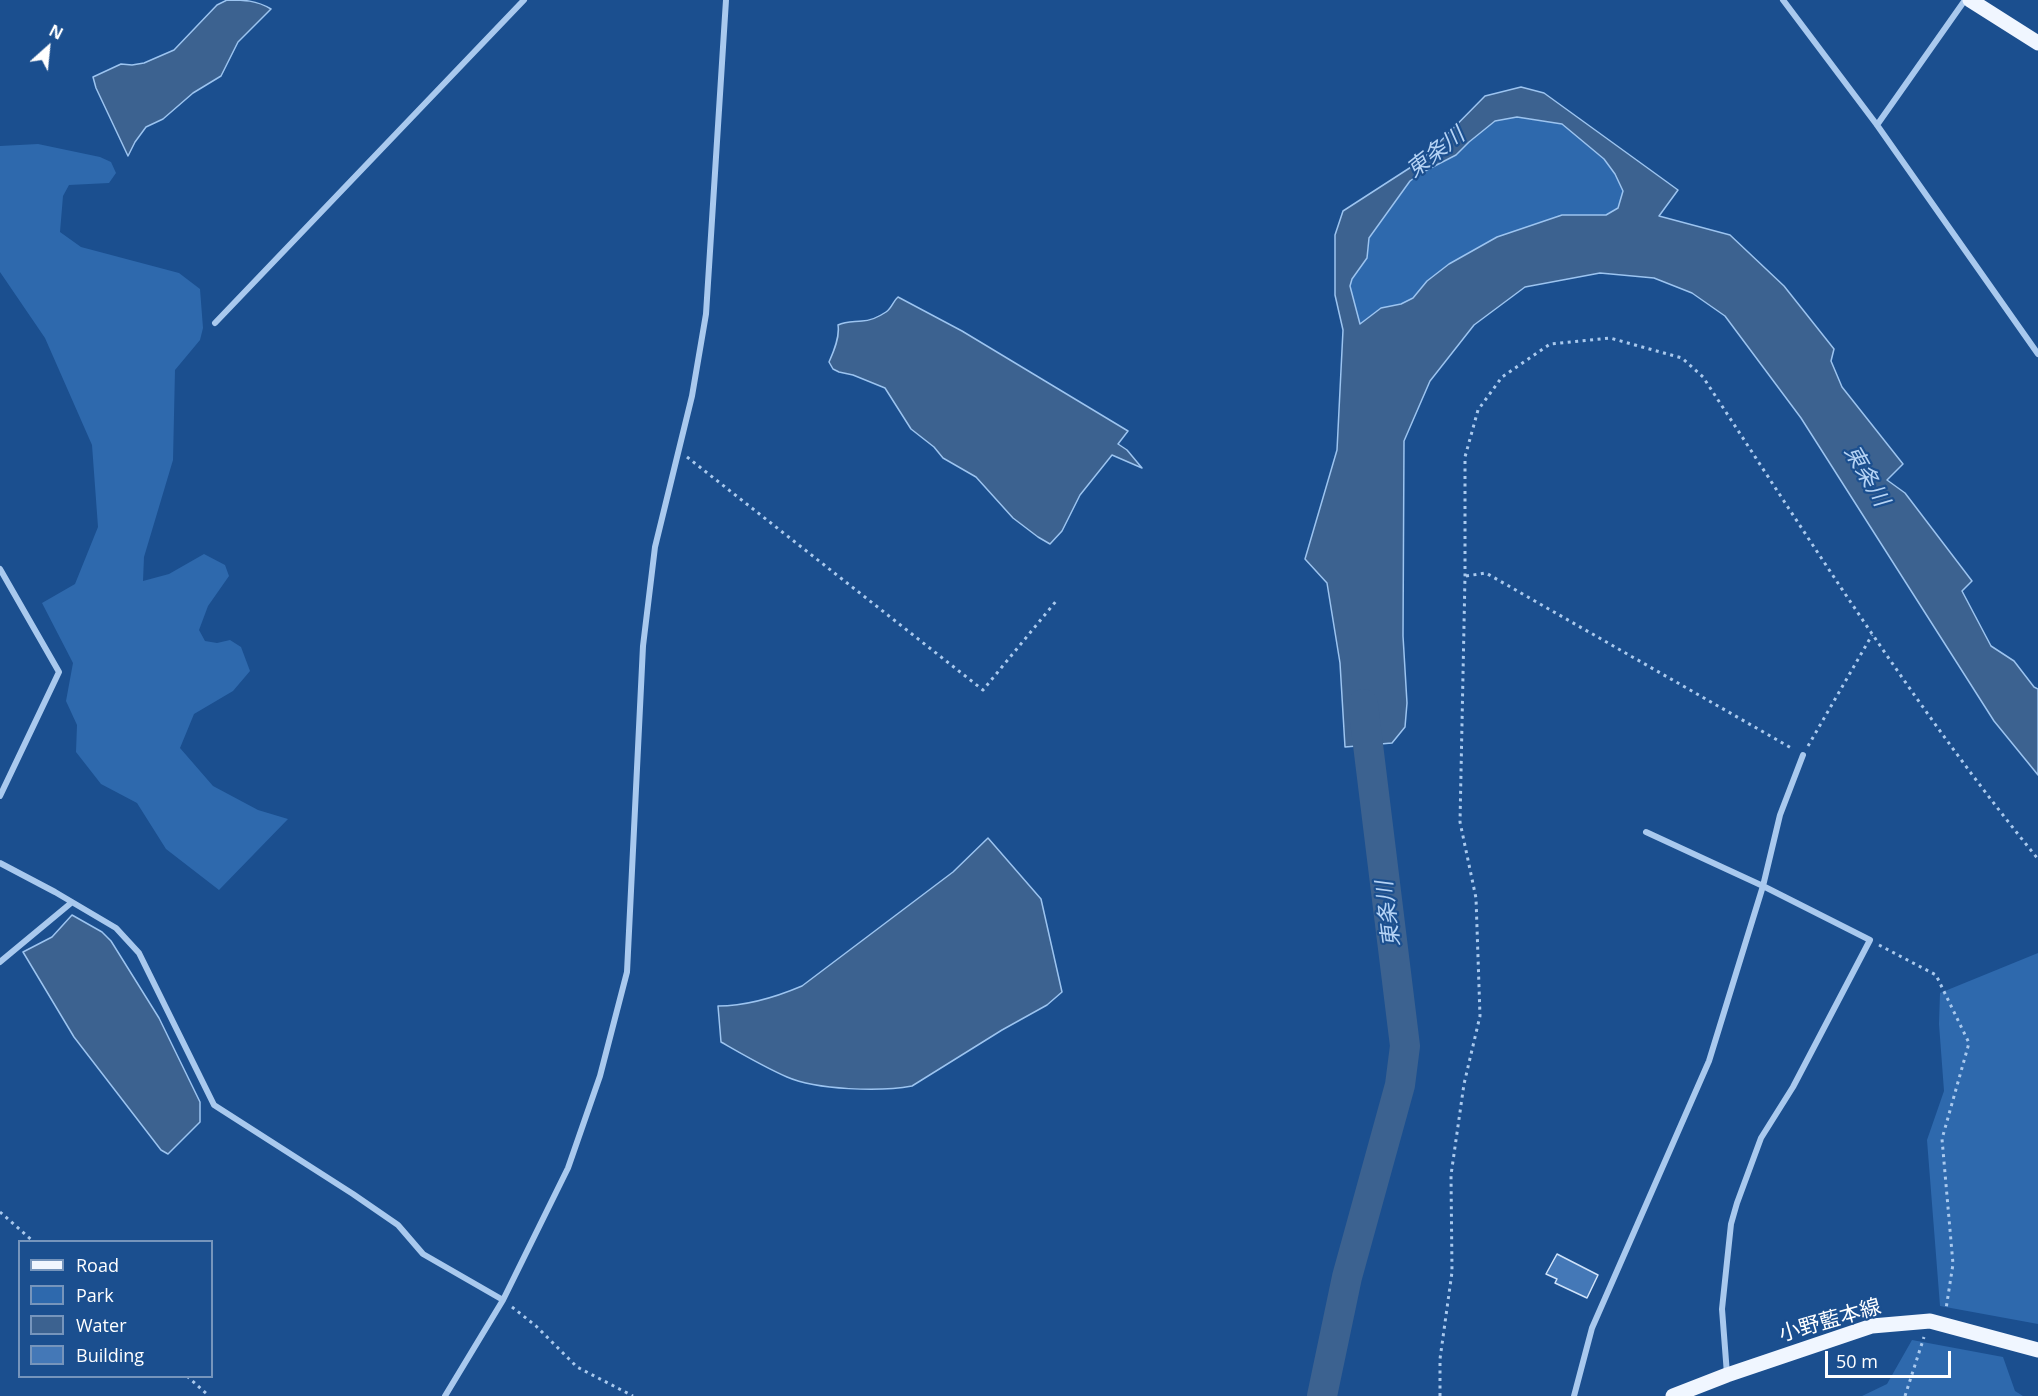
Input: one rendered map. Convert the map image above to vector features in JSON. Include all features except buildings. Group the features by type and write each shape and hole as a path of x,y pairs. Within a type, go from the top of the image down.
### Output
{"main road":[{"path":"1970,0 2038,43"},
{"name":"小野藍本線","path":"1673,1396 1727,1375 1872,1326 1936,1323 2038,1350"}],"street":[{"path":"215,323 524,0"},
{"path":"446,1396 503,1300 568,1168 600,1076 627,972 643,646 655,547 692,396 706,314 726,0"},
{"path":"1783,0 1876,124 2038,354"},
{"path":"1876,124 1965,0"},
{"path":"0,569 59,672 0,796"},
{"path":"1574,1396 1592,1328 1709,1061 1763,886 1780,815 1803,755"},
{"path":"1646,832 1763,886 1870,940 1793,1087 1761,1138 1737,1203 1731,1224 1722,1309 1727,1375"},
{"path":"0,863 116,928 139,953 214,1105 398,1225 423,1254 503,1300"},
{"path":"0,962 71,903"}],"path":[{"path":"1440,1396 1440,1359 1452,1272 1451,1175 1464,1084 1480,1016 1476,898 1460,822 1465,457 1478,410 1502,377 1550,344 1610,338 1682,358 1703,377 1872,636 2010,825 2038,859"},
{"path":"678,449 983,690 1058,600"},
{"path":"1465,576 1486,573 1803,755 1872,636"},
{"path":"1870,940 1936,975 1969,1043 1942,1139 1953,1264 1936,1323 1905,1396"},
{"path":"0,1212 32,1240"},
{"path":"503,1300 536,1326 577,1367 633,1396"},
{"path":"188,1378 209,1396"}],"green space":[{"path":"1517,117 1562,124 1604,159 1615,174 1623,191 1618,208 1607,215 1562,215 1427,281 1413,298 1401,304 1381,308 1360,324 1350,286 1352,279 1367,258 1369,239 1410,181 1456,155 1495,121"},
{"path":"38,144 100,157 111,162 116,173 109,183 69,185 63,196 60,232 81,247 179,273 200,289 203,328 200,340 175,370 173,460 144,557 143,581 169,574 204,554 225,565 229,576 208,606 199,630 205,641 217,643 230,640 241,647 250,671 233,691 194,714 180,748 213,786 258,810 288,819 219,890 166,849 137,803 101,784 76,752 77,725 66,701 73,663 42,603 75,584 98,527 92,445 45,338 0,272 0,146"},
{"path":"2038,953 2038,1324 1940,1306 1927,1140 1944,1091 1939,1024 1940,993"},
{"path":"1912,1340 2003,1357 2015,1391 2023,1396 1862,1396 1887,1384"}],"water":[{"path":"227,0 250,1 271,9 238,42 221,76 193,93 163,119 146,127 128,156 93,77 121,64 144,63 174,50 217,5"},
{"path":"1521,87 1544,93 1678,190 1659,216 1730,235 1784,286 1834,349 1831,361 1842,387 1903,464 1887,480 1905,493 1972,581 1962,591 1991,646 2014,661 2038,689 2038,775 1994,721 1801,418 1725,316 1692,293 1654,278 1600,273 1525,287 1474,325 1430,381 1404,441 1403,636 1407,703 1405,727 1392,743 1345,747 1340,663 1327,583 1305,559 1337,450 1343,330 1335,295 1335,235 1343,211 1422,160 1485,96","holes":["1517,117 1562,124 1604,159 1615,174 1623,191 1618,208 1606,215 1562,215 1497,237 1449,264 1427,281 1413,298 1401,304 1381,308 1360,324 1350,286 1352,279 1367,258 1369,238 1410,181 1456,155 1495,121"]},
{"path":"898,297 962,331 1128,431 1118,444 1127,450 1142,468 1112,455 1080,495 1062,531 1050,544 1038,537 1013,518 976,477 943,458 934,447 911,429 885,388 833,369 829,362 835,349 838,325 878,317 888,310"},
{"path":"988,838 1041,899 1062,992 1047,1005 912,1086 899,1088 849,1089 815,1085 787,1077 721,1042 718,1006 761,1000 802,986 953,872"},
{"path":"72,915 102,932 111,941 159,1018 200,1102 200,1122 168,1154 161,1150 74,1037 23,952 52,937"}],"waterway":[{"name":"東条川","path":"1322,1396 1347,1277 1400,1085 1405,1046 1363,704"}]}
